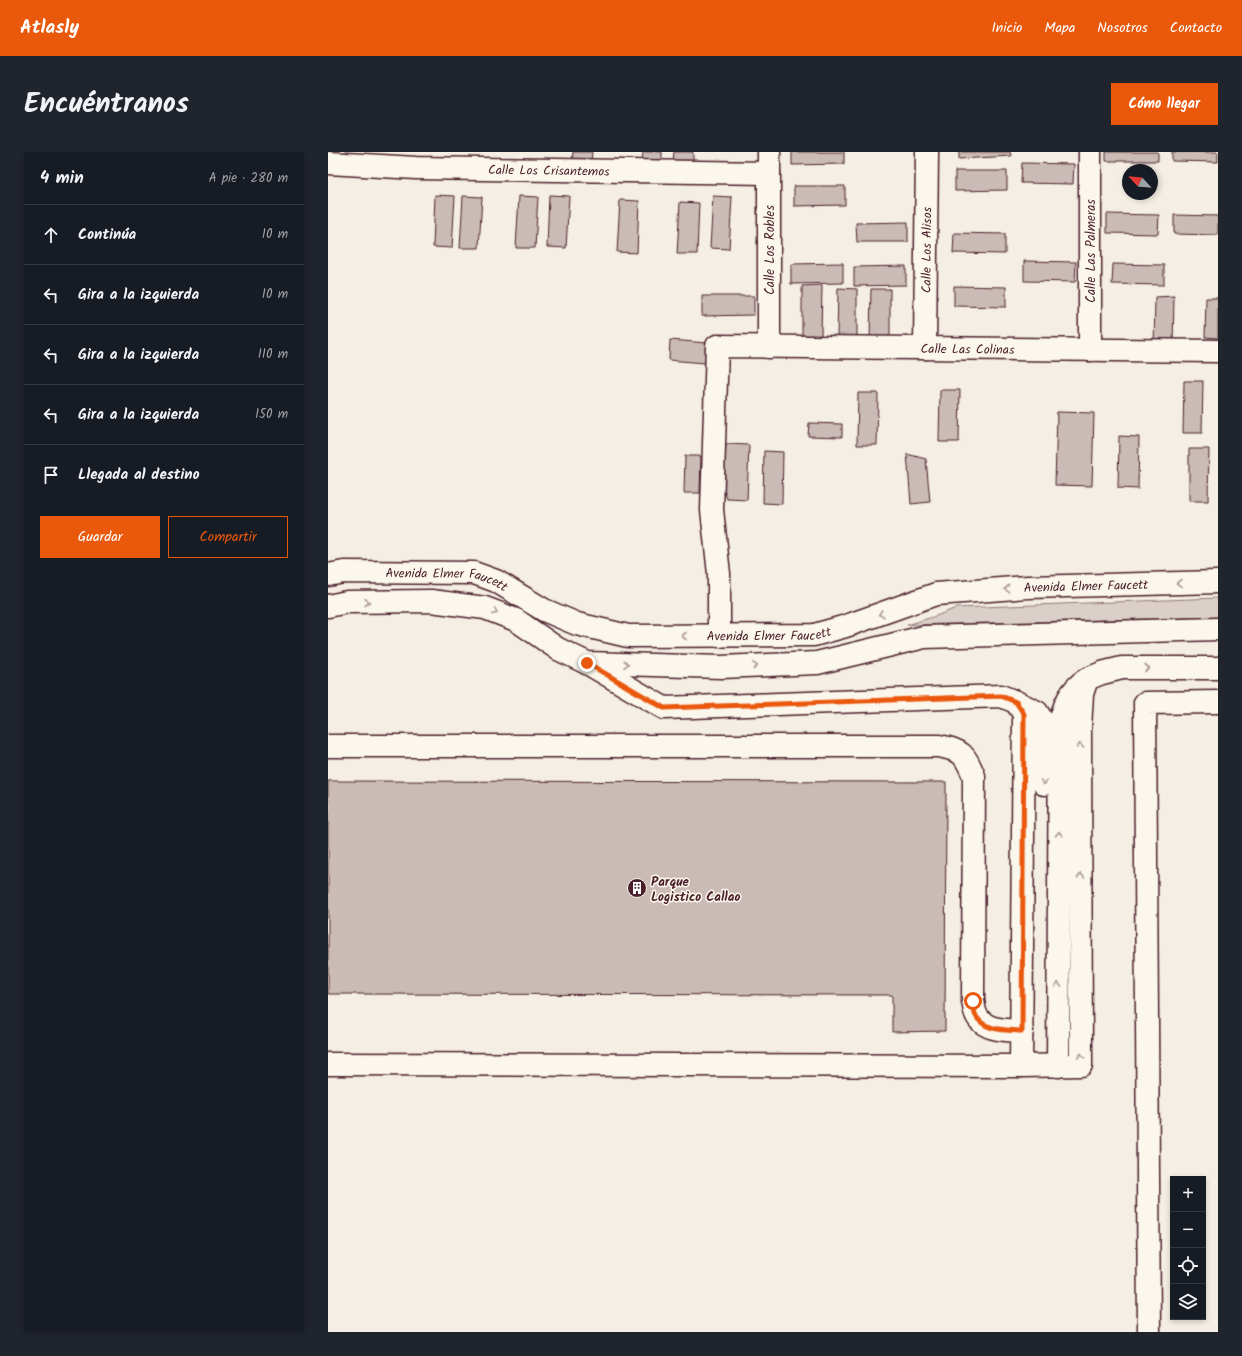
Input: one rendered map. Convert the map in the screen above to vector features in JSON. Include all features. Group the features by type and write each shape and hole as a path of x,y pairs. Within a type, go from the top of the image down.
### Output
{"main road":[{"name":"Calle Los Alisos","path":"925,348 927,152"},
{"name":"Calle Las Palmeras","path":"1090,152 1090,350"},
{"name":"Calle Los Crisantemos","path":"328,163 416,168 769,162"},
{"name":"Calle Los Robles","path":"769,162 769,347"},
{"name":"Calle Las Colinas","path":"719,636 719,574 712,510 716,346 1218,351"},
{"name":"Avenida Elmer Faucett","path":"328,575 344,572 474,573 496,581 544,610 577,624 628,636 814,635 846,626 936,594 1028,587 1218,582"},
{"name":"Avenida Elmer Faucett","path":"328,606 347,602 431,601 485,608 516,620 558,649 587,663 721,667 817,663 924,637 1218,629"},
{"path":"587,663 664,708 1001,696 1037,712 1043,722 1044,736 1051,1066"},
{"path":"328,1064 1081,1065 1080,728 1082,694 1087,679 1102,673 1122,668 1218,668"},
{"path":"1016,702 1024,714 1021,1066"},
{"path":"1149,1332 1145,703 1218,702"},
{"path":"328,746 939,746 957,750 967,760 974,776 973,1001 976,1015 982,1024 1000,1030 1022,1031"}],"shaded area":[{"path":"1218,598 1218,617 907,625 956,608"}],"building":[{"path":"573,152 592,152 591,163 572,162"},
{"path":"643,152 662,152 662,165 642,164"},
{"path":"674,152 693,152 693,162 673,161"},
{"path":"792,152 844,152 844,164 792,165"},
{"path":"959,152 1010,152 1011,156 959,159"},
{"path":"1106,152 1158,152 1158,161 1106,161"},
{"path":"1172,152 1218,152 1218,162 1172,161"},
{"path":"1022,163 1074,164 1073,184 1021,183"},
{"path":"955,171 1007,171 1007,190 955,191"},
{"path":"794,186 845,186 845,205 794,206"},
{"path":"435,195 455,196 452,248 433,247"},
{"path":"549,195 569,196 566,248 547,247"},
{"path":"463,196 482,197 479,248 460,248"},
{"path":"519,196 538,197 535,248 516,248"},
{"path":"713,196 732,197 729,249 710,248"},
{"path":"620,200 639,201 637,253 617,252"},
{"path":"680,202 699,203 697,254 677,254"},
{"path":"1107,214 1159,215 1158,234 1107,233"},
{"path":"1174,215 1218,216 1218,235 1174,234"},
{"path":"908,222 908,242 857,242 856,223"},
{"path":"954,233 1005,234 1005,254 953,253"},
{"path":"1024,261 1076,262 1075,282 1024,281"},
{"path":"843,263 843,283 791,284 791,264"},
{"path":"1113,264 1164,265 1164,285 1112,284"},
{"path":"906,266 906,285 854,286 854,267"},
{"path":"822,285 821,337 802,337 802,286"},
{"path":"954,286 1006,287 1006,307 954,306"},
{"path":"838,288 857,289 857,340 837,340"},
{"path":"871,289 890,289 890,341 870,341"},
{"path":"702,296 754,296 754,315 702,316"},
{"path":"1174,296 1173,348 1154,348 1155,297"},
{"path":"1206,298 1218,298 1218,338 1205,337"},
{"path":"670,340 707,343 705,363 669,360"},
{"path":"1184,381 1203,381 1202,433 1183,433"},
{"path":"940,390 960,390 959,442 939,442"},
{"path":"858,393 878,393 877,445 857,445"},
{"path":"1057,412 1094,413 1092,486 1055,485"},
{"path":"809,423 842,424 842,437 808,436"},
{"path":"1119,436 1139,437 1138,489 1118,488"},
{"path":"726,444 749,445 747,500 727,499 723,486"},
{"path":"1189,449 1209,449 1208,501 1189,501"},
{"path":"764,451 783,452 782,504 763,503"},
{"path":"907,454 926,459 930,502 911,504"},
{"path":"685,456 701,456 700,493 684,493"},
{"name":"Parque Logistico Callao","path":"328,781 946,782 945,1031 892,1032 892,995 328,994"}],"place":[{"name":"Parque Logistico Callao","path":"637,888"}],"route":[{"path":"587,663 664,708 1001,696 1016,702 1024,714 1022,1031 1000,1030 982,1024 976,1015 973,1001"}]}
